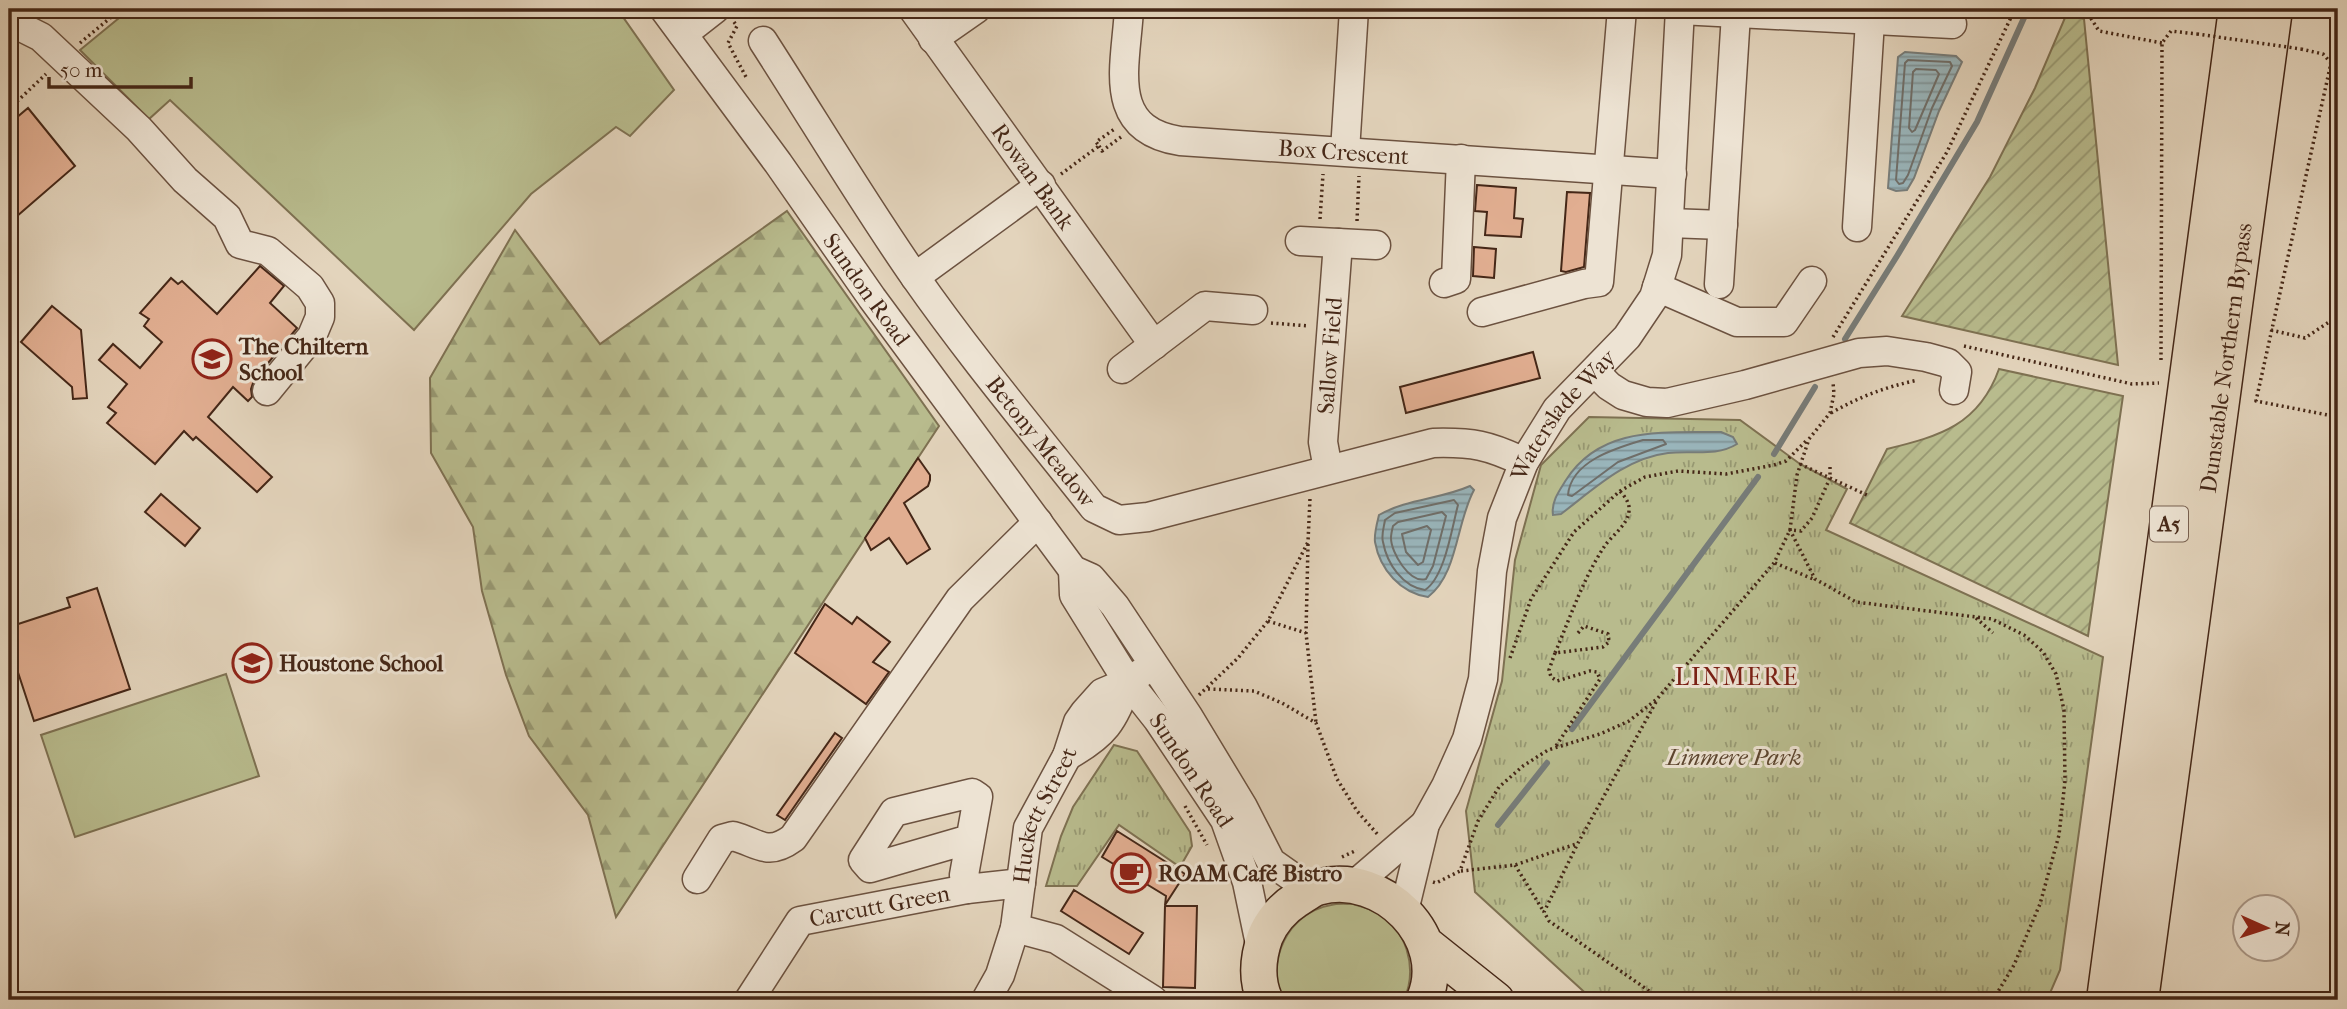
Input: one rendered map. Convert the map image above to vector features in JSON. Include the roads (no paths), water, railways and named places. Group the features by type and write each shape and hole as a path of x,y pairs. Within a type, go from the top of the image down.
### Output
{"highway":[{"name":"Dunstable Northern Bypass","path":"2106,1000 2238,9"},
{"name":"Dunstable Northern Bypass","path":"2139,1000 2273,9"}],"main road":[{"path":"1265,1000 1258,971 1267,932 1290,904 1317,887 1335,884 1346,872 1391,900 1418,926 1427,945 1431,969 1424,1000"},
{"path":"1427,945 1496,1000"}],"street":[{"name":"Sundon Road","path":"664,9 778,163 872,298 1073,569 1091,578 1107,596 1154,663 1243,807 1271,862 1298,881 1317,887"},
{"path":"683,34 715,9"},
{"name":"Rowan Bank","path":"913,9 1154,345"},
{"path":"933,39 976,9"},
{"name":"Box Crescent","path":"1129,9 1126,101 1136,121 1160,138 1672,174"},
{"path":"1343,151 1354,9"},
{"path":"1482,312 1599,282 1622,9"},
{"path":"1680,10 1952,24"},
{"name":"Waterslade Way","path":"1404,911 1425,824 1467,739 1483,679 1492,571 1502,518 1524,463 1557,409 1627,337 1654,297 1667,255 1680,10"},
{"path":"1719,284 1736,14"},
{"path":"9,20 41,37 139,129 185,180 226,217 240,244 268,251 310,286 320,303 320,317 312,336 267,391"},
{"path":"1857,227 1870,21"},
{"name":"Betony Meadow","path":"763,41 915,277 1094,509 1119,520 1148,517 1433,443 1472,443 1493,448 1524,463"},
{"path":"1444,283 1456,279 1461,159"},
{"path":"915,277 1041,185"},
{"path":"1669,223 1724,225"},
{"name":"Sallow Field","path":"1317,472 1323,442 1338,243"},
{"path":"1657,287 1737,322 1784,322 1812,281"},
{"path":"1122,369 1205,306 1253,310"},
{"path":"1595,372 1623,395 1647,402 1667,403 1745,385 1859,353 1887,351 1948,363 1957,372 1954,390"},
{"path":"697,879 722,839 733,836 767,849 782,846 793,838 960,599 1038,522"},
{"name":"Sundon Road","path":"1073,569 1074,595 1128,682 1158,720 1224,820 1247,882 1261,949"},
{"path":"1128,682 1154,663"},
{"name":"Huckett Street","path":"986,1000 1000,975 1015,928 1028,828 1067,756 1094,740 1114,717 1128,682"},
{"name":"Waterslade Way","path":"1346,872 1425,824"},
{"path":"967,889 964,875 970,839"},
{"name":"Carcutt Green","path":"749,1000 800,921 967,889 1021,883"},
{"path":"1015,928 1056,939 1153,1000"}],"water":[{"path":"1905,52 1956,56 1962,62 1939,111 1914,178 1907,190 1896,191 1888,188 1898,57"},
{"path":"1721,432 1733,437 1737,444 1721,450 1668,453 1638,461 1611,476 1561,514 1553,515 1554,501 1566,480 1580,462 1597,449 1615,441 1656,433"},
{"path":"1470,486 1474,490 1445,575 1428,597 1409,591 1387,571 1378,552 1375,536 1379,515"}],"waterway":[{"path":"1845,339 1977,122 2028,9"},
{"path":"1774,454 1815,387"},
{"path":"1572,729 1758,477"},
{"path":"1498,825 1547,763"}],"place":[{"name":"The Chiltern School","path":"212,359"},
{"name":"Houstone School","path":"252,663"},
{"name":"ROAM Café Bistro","path":"1131,873"}],"district":[{"name":"LINMERE","path":"1737,677"}],"park label":[{"name":"Linmere Park","path":"1734,757"}]}
